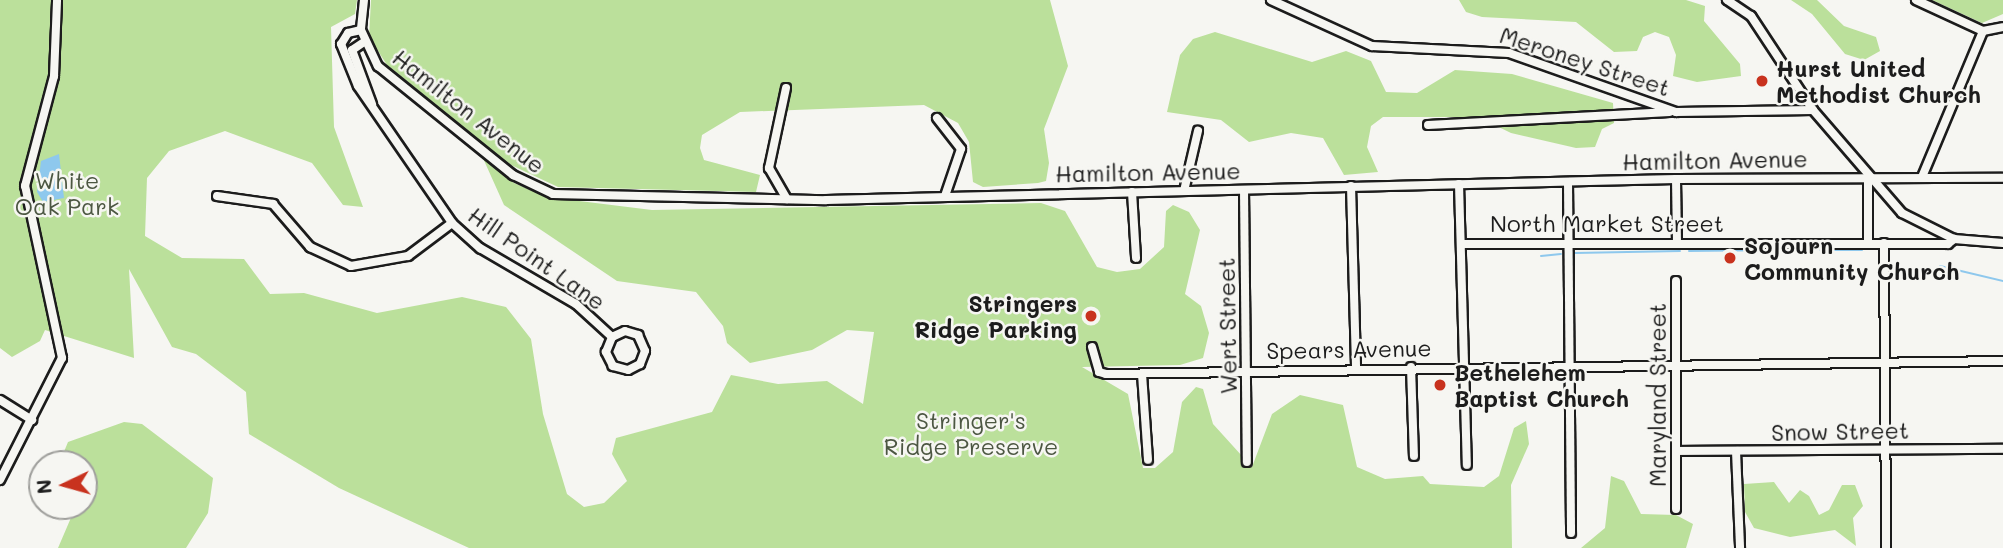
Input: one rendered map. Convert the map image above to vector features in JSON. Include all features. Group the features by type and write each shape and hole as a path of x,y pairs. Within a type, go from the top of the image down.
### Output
{"street":[{"path":"0,480 62,358 25,186 54,76 57,0"},
{"path":"361,30 364,0"},
{"name":"Meroney Street","path":"1271,0 1372,46 1509,53 1676,112 1813,110"},
{"path":"1727,0 1751,16 1813,110 1868,176 1914,223 1954,239"},
{"path":"1916,0 1983,31 2003,27"},
{"name":"Hamilton Avenue","path":"361,30 364,43 392,79 513,175 543,191 787,199 1568,183 1676,178 2003,177"},
{"name":"Hill Point Lane","path":"361,30 341,41 356,65 372,104 452,223 480,248 576,304 612,337"},
{"path":"1922,177 1983,31"},
{"path":"356,65 352,50 364,43"},
{"path":"786,88 769,168 787,199"},
{"path":"1428,125 1676,112"},
{"path":"937,118 961,149 945,196"},
{"path":"1184,191 1198,131"},
{"path":"1868,176 1868,243"},
{"path":"1676,178 1677,241"},
{"path":"1568,183 1571,533"},
{"path":"1459,184 1466,465"},
{"path":"1351,186 1356,368"},
{"name":"Wert Street","path":"1244,190 1247,462"},
{"path":"1132,192 1136,258"},
{"path":"217,196 273,204 310,247 351,266 408,256 452,223"},
{"name":"North Market Street","path":"1461,244 1677,241 1884,243 1954,239 2003,243"},
{"path":"1884,243 1886,548"},
{"name":"Maryland Street","path":"1676,281 1676,509"},
{"name":"Hill Point Lane","path":"625,331 640,337 645,350 640,364 628,370 613,366 606,352 612,337 625,331"},
{"name":"Spears Avenue","path":"1092,348 1099,372 1142,374 1677,362 2003,361"},
{"path":"1411,367 1415,456"},
{"path":"1142,374 1148,460"},
{"path":"0,400 32,420"},
{"name":"Snow Street","path":"1677,451 2003,449"},
{"path":"1736,451 1740,548"}],"green space":[{"path":"0,0 357,0 355,14 331,27 334,127 363,207 343,205 312,163 225,131 169,151 147,178 145,236 182,258 244,259 270,294 304,293 377,313 462,297 506,307 531,339 543,414 567,494 584,507 604,503 627,481 612,454 616,438 712,412 731,375 778,384 827,381 863,404 874,332 847,330 812,350 750,363 727,343 723,326 696,292 617,281 504,205 482,156 514,183 547,197 652,210 1041,203 1065,211 1097,267 1117,272 1140,269 1164,247 1166,211 1173,205 1189,212 1200,230 1185,294 1201,306 1209,333 1203,358 1180,365 1082,367 1128,394 1143,468 1155,468 1173,452 1182,402 1196,387 1203,389 1213,424 1252,467 1272,414 1300,395 1343,405 1357,467 1385,479 1423,476 1430,484 1484,487 1499,476 1514,428 1526,421 1529,444 1511,485 1512,548 469,548 339,488 249,434 246,392 196,354 172,347 129,269 134,358 45,330 40,341 12,357 0,348"},
{"path":"371,0 1050,0 1068,66 1044,129 1049,163 1046,181 1038,183 983,187 973,182 969,142 958,123 924,105 740,112 702,135 700,148 704,160 760,175 756,192 558,187 509,164 387,65 369,37"},
{"path":"1459,0 1686,0 1705,6 1704,21 1740,64 1741,76 1697,82 1673,76 1676,55 1669,37 1655,32 1643,37 1637,51 1614,52 1576,22 1482,17 1466,12"},
{"path":"1791,0 1817,0 1844,26 1876,37 1880,51 1864,60 1845,54 1812,14"},
{"path":"1932,0 2003,0 2003,14 1982,23"},
{"path":"1215,32 1312,62 1346,51 1371,61 1386,92 1417,93 1455,70 1512,74 1613,103 1614,123 1602,129 1595,147 1576,148 1511,133 1478,117 1383,117 1371,126 1367,147 1378,172 1344,175 1323,138 1291,133 1249,142 1221,120 1167,112 1180,55 1193,39"},
{"path":"124,422 142,424 213,478 208,513 186,548 58,548 70,520 98,520 98,450 65,450 68,442"},
{"path":"1611,476 1624,481 1641,514 1676,515 1693,524 1686,548 1581,548 1605,528"},
{"path":"1774,482 1789,503 1800,490 1809,496 1819,515 1829,510 1842,485 1855,485 1863,506 1853,518 1856,546 1835,530 1790,537 1754,528 1745,512 1744,484"}],"water":[{"path":"59,154 64,198 43,202 37,192 41,161"}],"waterway":[{"path":"1689,251 1785,250"},
{"path":"1794,250 1811,250"},
{"path":"1820,250 1862,250"},
{"path":"1575,253 1680,251"},
{"path":"1541,256 1561,254"},
{"path":"1940,266 2003,281"}],"place":[{"name":"Hurst United Methodist Church","path":"1762,81"},
{"name":"Sojourn Community Church","path":"1730,258"},
{"name":"Stringers Ridge Parking","path":"1091,316"},
{"name":"Bethelehem Baptist Church","path":"1440,385"}],"park label":[{"name":"White Oak Park","path":"67,193"},
{"name":"Stringer's Ridge Preserve","path":"971,433"}]}
